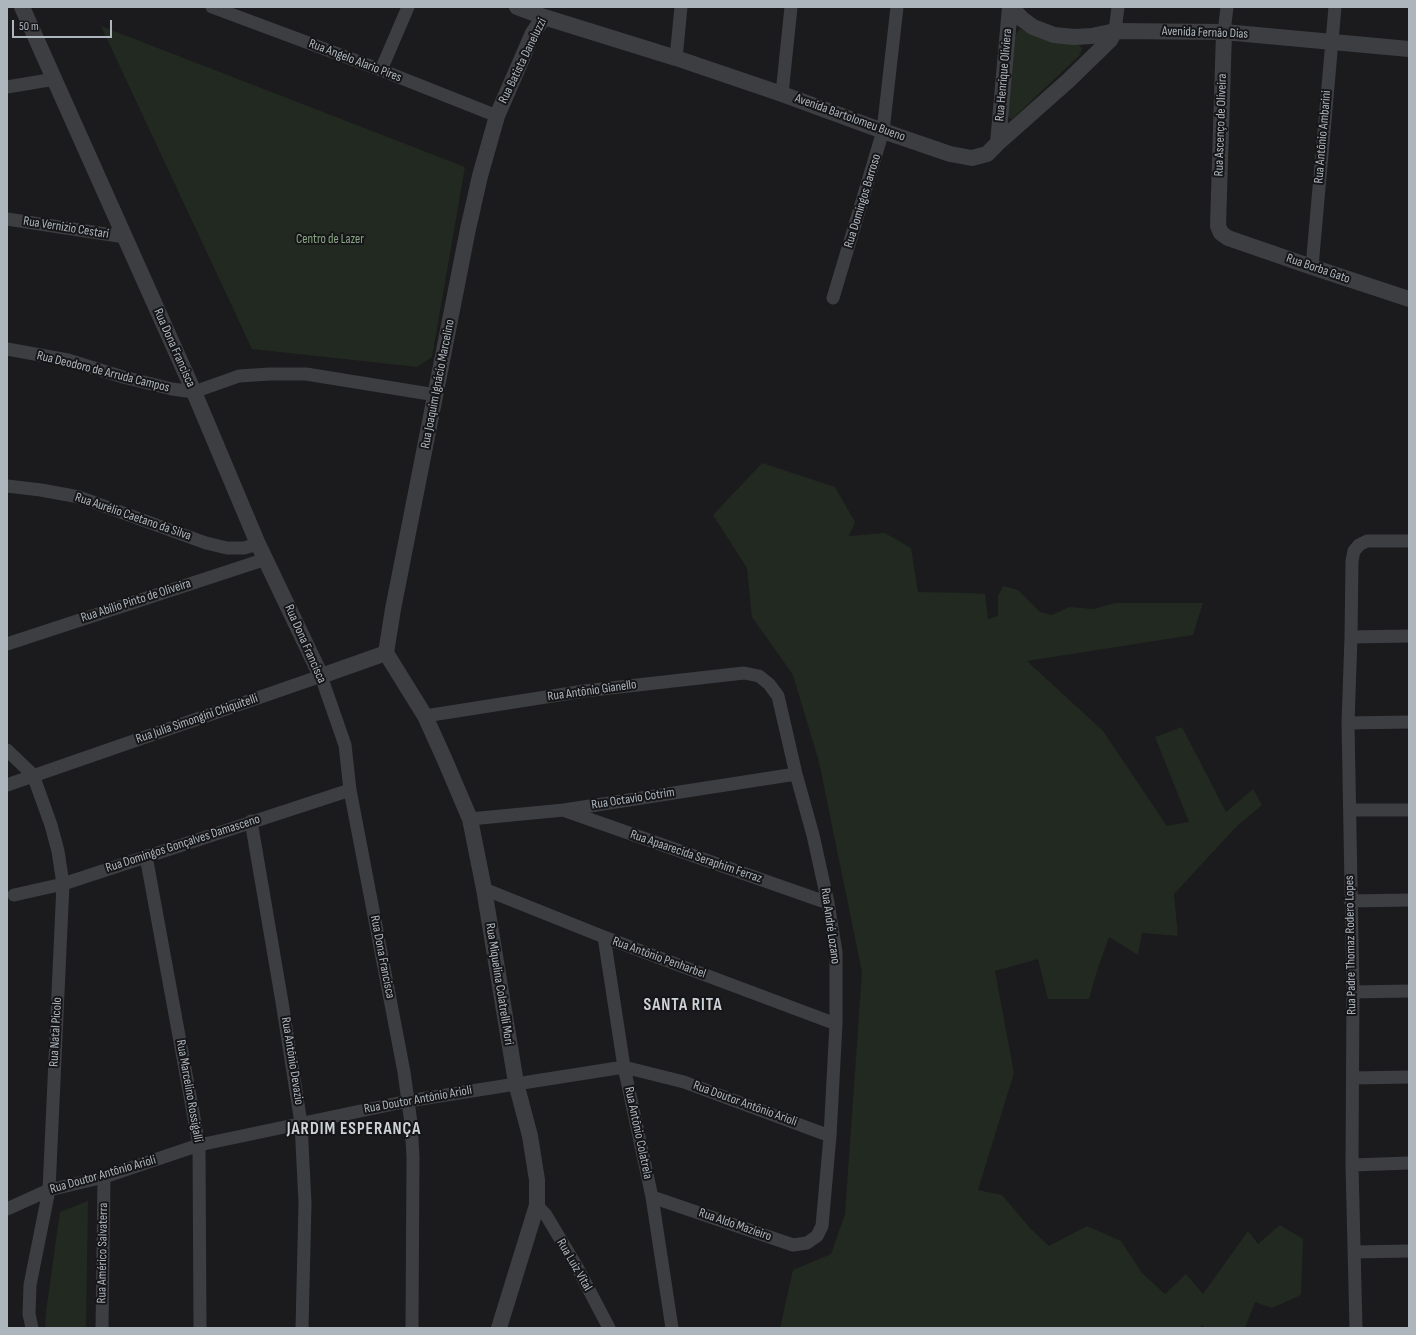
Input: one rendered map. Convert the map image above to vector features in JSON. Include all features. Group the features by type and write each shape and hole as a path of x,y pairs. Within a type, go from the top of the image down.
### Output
{"street":[{"name":"Rua Dona Francisca","path":"22,7 194,392 258,544 321,676 345,745 350,790 404,1072 408,1100 413,1157 412,1328"},
{"name":"Rua Angelo Alario Pires","path":"212,7 382,70 497,116"},
{"path":"382,70 408,7"},
{"name":"Avenida Bartolomeu Bueno","path":"517,7 546,12 950,154 972,158 987,154 998,142 1068,80 1110,40 1115,31"},
{"path":"676,58 681,7"},
{"path":"782,94 791,7"},
{"name":"Rua Domingos Barroso","path":"834,298 883,131 897,7"},
{"name":"Avenida Fernão Dias","path":"1011,7 1022,19 1033,26 1054,35 1074,37 1092,36 1115,31 1224,32 1409,49"},
{"name":"Rua Henrique Oliviera","path":"998,142 1011,7"},
{"path":"1115,31 1118,7"},
{"name":"Rua Ascenço de Oliveira","path":"1226,7 1218,226 1221,233 1228,238"},
{"name":"Rua Antônio Ambarini","path":"1312,267 1335,7"},
{"name":"Rua Batista Daneluzzi","path":"497,116 533,34 546,12"},
{"path":"7,87 55,79"},
{"name":"Rua Joaquim Ignácio Marcelino","path":"386,653 393,609 472,214 480,176 497,116"},
{"name":"Rua Vernizio Cestari","path":"7,219 125,237"},
{"name":"Rua Borba Gato","path":"1228,238 1409,299"},
{"name":"Rua Deodoro de Arruda Campos","path":"7,349 68,360 123,377 172,389 194,392 239,376 306,374 436,395"},
{"name":"Rua Aurélio Caetano da Silva","path":"7,486 79,497 206,543 227,548 244,548 258,544"},
{"name":"Rua Padre Thomaz Rodero Lopes","path":"1356,1328 1352,1165 1353,992 1350,901 1348,723 1352,561 1354,551 1359,545 1367,541 1409,541"},
{"name":"Rua Abílio Pinto de Oliveira","path":"7,644 266,559"},
{"path":"1351,637 1409,636"},
{"name":"Rua Julia Simongini Chiquitelli","path":"7,785 386,653"},
{"name":"Rua Miquelina Colatrelli Mori","path":"386,653 425,716 470,819 484,889 516,1084 530,1136 537,1180 537,1205 499,1328"},
{"name":"Rua Antônio Gianello","path":"425,716 598,689 744,673 759,676"},
{"name":"Rua André Lozano","path":"759,676 769,684 778,696 796,774 813,835 828,903 836,952 836,1024 830,1136 822,1226 817,1236"},
{"path":"1348,723 1409,722"},
{"name":"Rua Natal Picolo","path":"7,750 33,775 51,825 58,851 63,884 50,1190 30,1285 29,1314 32,1328"},
{"name":"Rua Octavio Cotrim","path":"470,819 564,810 796,774"},
{"name":"Rua Domingos Gonçalves Damasceno","path":"14,895 63,884 251,821 350,790"},
{"name":"Rua Apaarecida Seraphim Ferraz","path":"564,810 828,903"},
{"path":"1350,810 1409,810"},
{"name":"Rua Antônio Devazio","path":"251,821 301,1123 305,1203 302,1328"},
{"name":"Rua Marcelino Rossigalli","path":"146,856 199,1145 200,1328"},
{"name":"Rua Antônio Penharbel","path":"484,889 604,937 836,1024"},
{"path":"1350,901 1409,900"},
{"name":"Rua Antônio Colatrela","path":"604,937 624,1067 652,1197 672,1328"},
{"path":"1353,992 1409,991"},
{"name":"Rua Doutor Antônio Arioli","path":"7,1209 50,1190 104,1177 199,1145 408,1100 624,1067 684,1082 830,1136"},
{"path":"1352,1078 1409,1077"},
{"path":"1352,1165 1409,1163"},
{"name":"Rua Américo Salvaterra","path":"102,1328 104,1177"},
{"name":"Rua Aldo Mazieiro","path":"652,1197 793,1245 806,1243 817,1236"},
{"name":"Rua Luiz Vital","path":"537,1205 546,1215 577,1268 609,1328"},
{"path":"1354,1252 1409,1251"}],"green space":[{"name":"Centro de Lazer","path":"101,26 465,167 432,357 417,367 252,349"},
{"path":"1020,29 1079,45 1082,48 1079,56 1012,119 1008,117 1015,38"},
{"path":"762,463 835,487 855,522 849,536 885,533 911,548 918,592 985,594 988,619 998,616 998,596 1003,586 1018,590 1040,612 1052,615 1069,607 1094,609 1115,603 1203,603 1193,635 1027,661 1103,731 1167,826 1189,822 1155,737 1182,727 1226,812 1253,789 1262,805 1237,826 1174,894 1178,936 1142,933 1138,955 1109,937 1089,999 1048,999 1038,959 995,971 1014,1073 978,1190 1002,1195 1030,1228 1049,1246 1087,1226 1121,1241 1142,1273 1165,1294 1186,1274 1203,1294 1248,1231 1258,1244 1280,1225 1303,1239 1301,1295 1272,1308 1255,1302 1245,1328 1204,1328 1203,1325 1199,1328 780,1328 793,1270 831,1254 845,1214 862,972 819,762 793,675 752,617 747,568 713,515"},
{"path":"88,1201 86,1328 46,1328 45,1323 47,1304 60,1212"}],"district":[{"name":"SANTA RITA","path":"683,1006"},
{"name":"JARDIM ESPERANÇA","path":"354,1130"}]}
